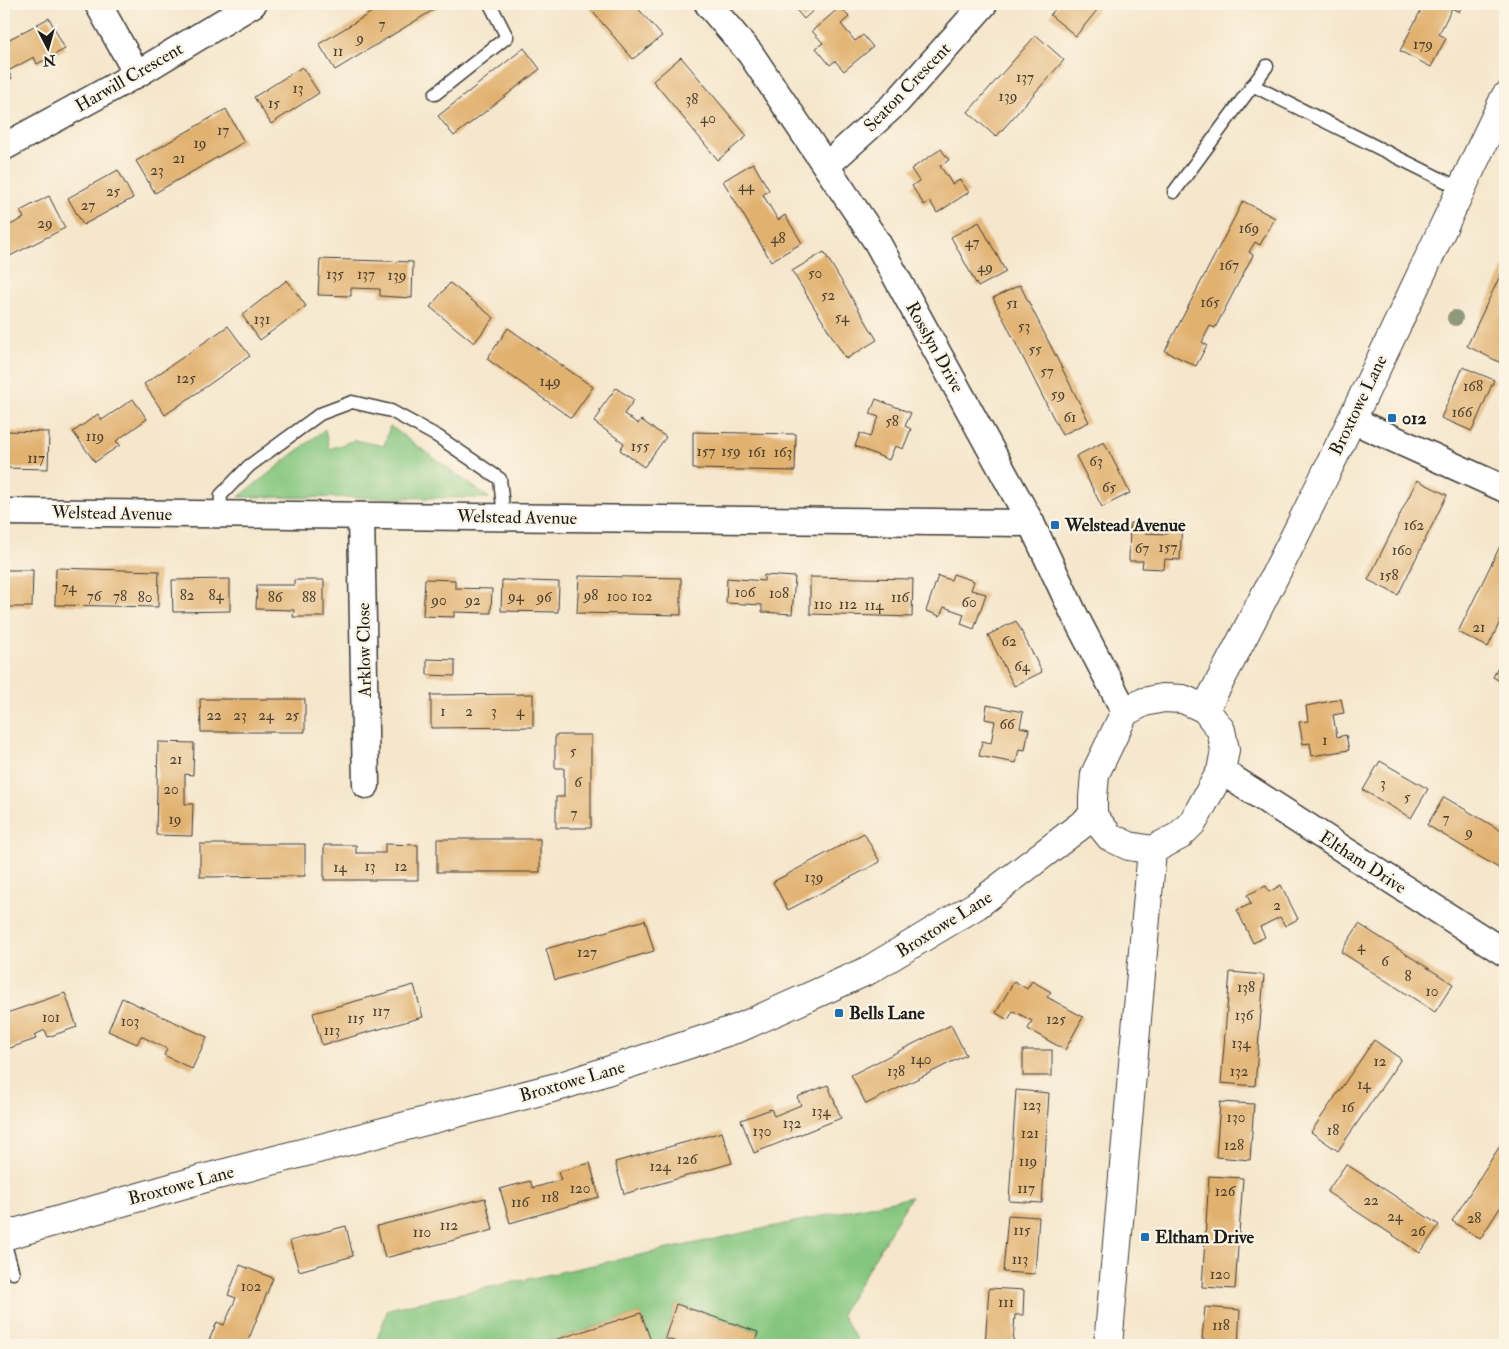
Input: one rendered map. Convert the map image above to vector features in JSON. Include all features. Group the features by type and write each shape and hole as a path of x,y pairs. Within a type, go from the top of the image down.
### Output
{"main road":[{"name":"Broxtowe Lane","path":"1204,709 1251,624 1352,420 1505,98"},
{"path":"1163,698 1183,699 1204,709 1221,730 1225,750 1221,771 1193,822 1179,836 1152,850 1129,846 1110,837 1093,816 1095,774 1125,712 1144,702 1163,698"},
{"name":"Broxtowe Lane","path":"4,1236 202,1179 564,1085 739,1028 878,965 977,905 1093,816"},
{"path":"1108,1345 1152,850"}],"street":[{"path":"98,4 137,74"},
{"name":"Harwill Crescent","path":"4,147 137,74 253,4"},
{"name":"Rosslyn Drive","path":"708,4 750,53 877,242 1031,523 1074,614 1125,712"},
{"name":"Seaton Crescent","path":"826,166 897,102 984,4"},
{"path":"1352,420 1505,489"},
{"name":"Welstead Avenue","path":"4,512 1031,523"},
{"name":"Arklow Close","path":"361,516 366,785"},
{"name":"Eltham Drive","path":"1221,771 1505,954"}],"lane":[{"path":"435,94 507,37 490,4"},
{"path":"1174,192 1266,66"},
{"path":"1252,86 1461,189"},
{"path":"220,514 221,495 250,466 320,414 352,402 391,411 437,436 500,479 504,517"},
{"path":"4,1241 13,1273"}],"green space":[{"path":"390,426 489,498 239,497 325,429 329,449 355,440 384,446"},
{"path":"911,1197 841,1314 860,1345 754,1345 758,1332 676,1304 665,1338 685,1345 648,1345 651,1344 641,1313 538,1345 375,1345 388,1309"}],"building":[{"path":"385,4 443,4 335,70 319,44"},
{"path":"586,4 634,4 662,36 633,59"},
{"path":"791,4 820,4 804,19"},
{"path":"1060,4 1102,4 1076,36 1050,15"},
{"path":"1424,4 1463,4 1459,12 1452,8 1439,34 1446,38 1431,67 1400,51"},
{"path":"840,7 849,17 841,24 855,41 863,35 873,47 844,71 835,61 830,65 816,48 823,43 812,31"},
{"path":"49,18 65,49 37,64 34,57 8,71 12,78 4,83 4,42"},
{"path":"1036,35 1064,60 996,137 968,112"},
{"path":"524,48 540,69 454,136 438,116"},
{"path":"681,57 747,136 718,160 653,81"},
{"path":"302,67 319,93 271,124 254,97"},
{"path":"226,109 244,142 155,193 136,161"},
{"path":"941,149 949,160 940,166 952,184 960,180 969,192 937,213 930,201 924,205 912,186 919,181 911,169"},
{"path":"753,163 769,190 763,195 778,220 785,215 802,243 771,261 723,181"},
{"path":"118,170 133,198 83,225 68,198"},
{"path":"49,196 65,228 4,259 4,228 24,218 20,211"},
{"path":"1243,201 1275,218 1260,245 1255,242 1249,252 1253,255 1215,328 1210,326 1202,342 1207,345 1196,366 1165,351"},
{"path":"979,222 1006,272 978,287 951,237"},
{"path":"824,252 877,340 846,359 792,271"},
{"path":"320,259 413,262 412,298 380,296 380,289 351,288 351,296 318,295"},
{"path":"1505,265 1505,365 1467,346"},
{"path":"287,280 306,306 260,340 242,315"},
{"path":"450,283 494,318 474,343 430,307"},
{"path":"1020,285 1089,422 1062,435 993,298"},
{"path":"228,326 250,356 165,415 144,384"},
{"path":"508,328 593,387 571,418 487,359"},
{"path":"1463,367 1494,380 1472,431 1441,418"},
{"path":"616,388 634,400 624,414 638,424 641,420 666,437 644,467 620,450 624,443 594,422 601,412 599,411"},
{"path":"133,399 147,419 116,441 120,445 95,462 73,432 98,414 102,420"},
{"path":"876,399 911,413 905,426 911,429 903,449 895,446 889,460 855,446 860,433 870,437 879,417 870,414"},
{"path":"4,431 49,432 48,469 4,468"},
{"path":"693,432 796,434 795,471 693,469"},
{"path":"1104,442 1130,493 1102,507 1076,456"},
{"path":"1417,480 1447,495 1398,595 1368,580"},
{"path":"1130,523 1145,524 1145,533 1167,534 1168,523 1182,524 1180,560 1165,559 1164,569 1142,568 1143,561 1129,561"},
{"path":"1505,536 1505,611 1488,647 1458,632"},
{"path":"56,568 159,571 158,607 55,605"},
{"path":"4,570 33,570 32,607 4,607"},
{"path":"953,574 974,581 971,590 986,594 974,629 961,624 964,614 944,607 940,616 926,611 938,576 951,580"},
{"path":"764,575 795,577 792,614 762,612 762,605 726,603 727,578 764,581"},
{"path":"579,576 681,578 681,615 577,613"},
{"path":"810,577 913,579 912,617 810,614"},
{"path":"230,579 230,611 173,612 172,580"},
{"path":"425,579 455,580 455,588 492,589 491,613 454,612 454,617 423,616"},
{"path":"294,580 324,580 324,617 293,617 294,610 256,609 257,585 294,585"},
{"path":"502,580 559,582 558,612 501,611"},
{"path":"1016,621 1042,672 1014,686 988,635"},
{"path":"1505,653 1505,684 1493,677"},
{"path":"427,659 455,660 455,676 427,675"},
{"path":"533,694 533,727 431,728 431,695"},
{"path":"200,699 305,699 305,732 201,732"},
{"path":"1341,699 1344,713 1333,715 1337,737 1346,735 1349,750 1312,756 1310,743 1303,744 1299,722 1308,721 1306,706"},
{"path":"987,705 1023,712 1020,727 1029,729 1025,750 1019,749 1016,763 979,756 982,741 991,743 995,721 985,719"},
{"path":"555,735 591,735 591,828 556,828 556,797 564,797 564,768 555,768"},
{"path":"158,742 194,743 193,775 185,774 185,804 193,804 192,836 156,835"},
{"path":"1380,761 1428,789 1411,818 1363,790"},
{"path":"1444,797 1505,833 1505,872 1427,825"},
{"path":"864,833 880,862 788,910 773,882"},
{"path":"437,839 540,839 540,872 437,872"},
{"path":"200,844 305,844 305,876 200,877"},
{"path":"385,844 418,845 418,880 324,880 324,845 356,845 356,853 385,853"},
{"path":"1281,885 1298,919 1285,926 1280,917 1260,927 1265,937 1253,943 1237,910 1251,904 1247,895 1266,886 1269,892"},
{"path":"645,920 654,951 555,980 546,949"},
{"path":"1359,924 1453,984 1435,1012 1341,952"},
{"path":"1230,972 1264,975 1255,1086 1221,1083"},
{"path":"1014,981 1027,989 1032,981 1051,992 1047,997 1083,1017 1065,1050 1028,1029 1032,1021 1023,1016 1013,1011 1008,1020 996,1013"},
{"path":"414,985 423,1017 322,1045 313,1013"},
{"path":"65,993 77,1027 48,1037 45,1030 34,1035 36,1039 4,1050 4,1014"},
{"path":"122,998 207,1037 192,1069 164,1055 167,1049 141,1036 137,1044 108,1031"},
{"path":"951,1025 966,1055 866,1104 851,1075"},
{"path":"1374,1040 1401,1059 1338,1151 1311,1132"},
{"path":"1023,1050 1052,1050 1052,1076 1023,1076"},
{"path":"828,1085 841,1118 754,1153 741,1120 771,1109 774,1116 801,1105 797,1097"},
{"path":"1016,1090 1049,1093 1042,1203 1009,1201"},
{"path":"1220,1102 1254,1104 1250,1160 1216,1157"},
{"path":"722,1132 732,1163 624,1194 615,1162"},
{"path":"1505,1138 1505,1200 1480,1239 1452,1221"},
{"path":"590,1163 599,1197 510,1223 500,1189 530,1181 533,1188 561,1180 558,1172"},
{"path":"1346,1164 1439,1225 1420,1253 1327,1192"},
{"path":"1209,1176 1243,1178 1235,1289 1202,1287"},
{"path":"485,1198 493,1230 385,1258 377,1226"},
{"path":"1008,1215 1039,1217 1035,1274 1003,1272"},
{"path":"346,1226 353,1256 299,1271 290,1241"},
{"path":"240,1265 273,1278 250,1336 246,1345 207,1345 217,1322 224,1325 236,1298 228,1295"},
{"path":"989,1288 1024,1290 1023,1315 1015,1315 1013,1343 1018,1345 985,1345"},
{"path":"676,1304 758,1332 754,1345 711,1345 698,1341 696,1345 685,1345 665,1338"},
{"path":"1205,1307 1240,1310 1238,1345 1210,1345 1211,1340 1202,1339"},
{"path":"641,1313 652,1344 539,1345"}],"place":[{"name":"012","path":"1392,418"},
{"name":"Welstead Avenue","path":"1055,525"},
{"name":"Bells Lane","path":"839,1013"},
{"name":"Eltham Drive","path":"1145,1237"}]}
